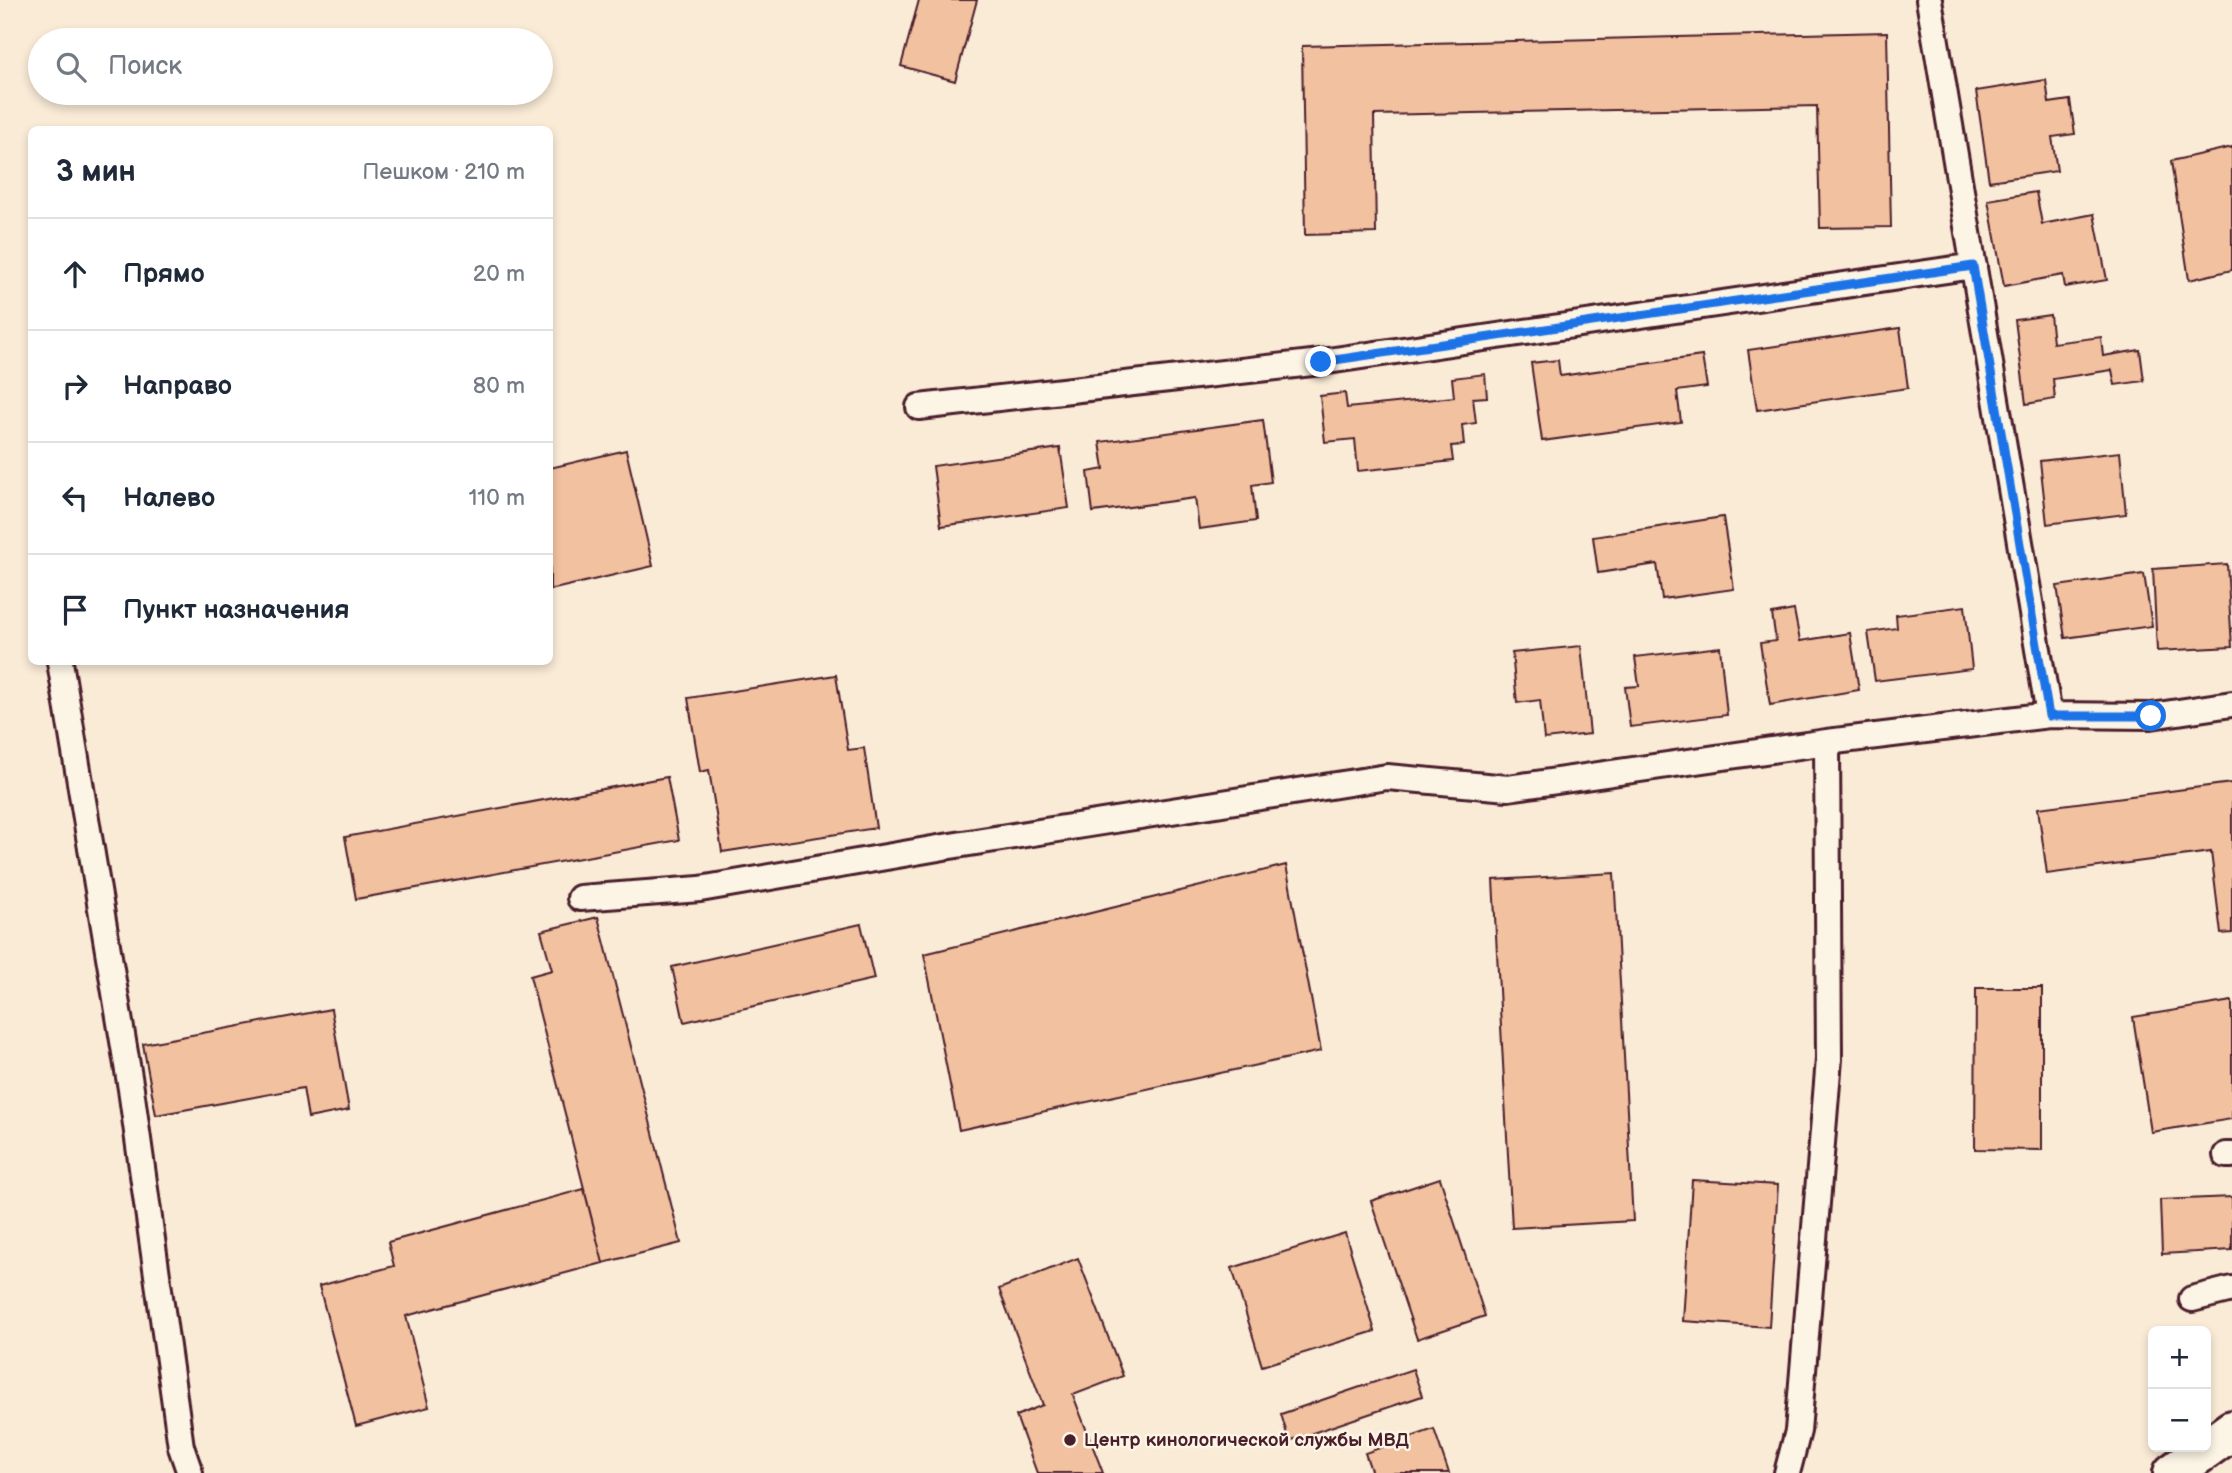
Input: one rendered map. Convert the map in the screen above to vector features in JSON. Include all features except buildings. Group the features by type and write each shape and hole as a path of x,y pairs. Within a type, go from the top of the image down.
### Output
{"street":[{"path":"2173,1473 2232,1430"}],"lane":[{"path":"1929,0 2049,716"},
{"path":"919,407 1321,362 1973,266"},
{"path":"60,665 131,1088 181,1447 190,1473"},
{"path":"580,898 700,889 944,847 1387,777 1508,788 1827,742 2049,716 2151,716 2232,704"},
{"path":"1787,1473 1798,1432 1829,1059 1827,742"},
{"path":"2192,1299 2232,1289"}],"place":[{"name":"Центр кинологической службы МВД","path":"1070,1440"}],"route":[{"path":"1321,362 1973,266 2049,716 2151,716"}]}
